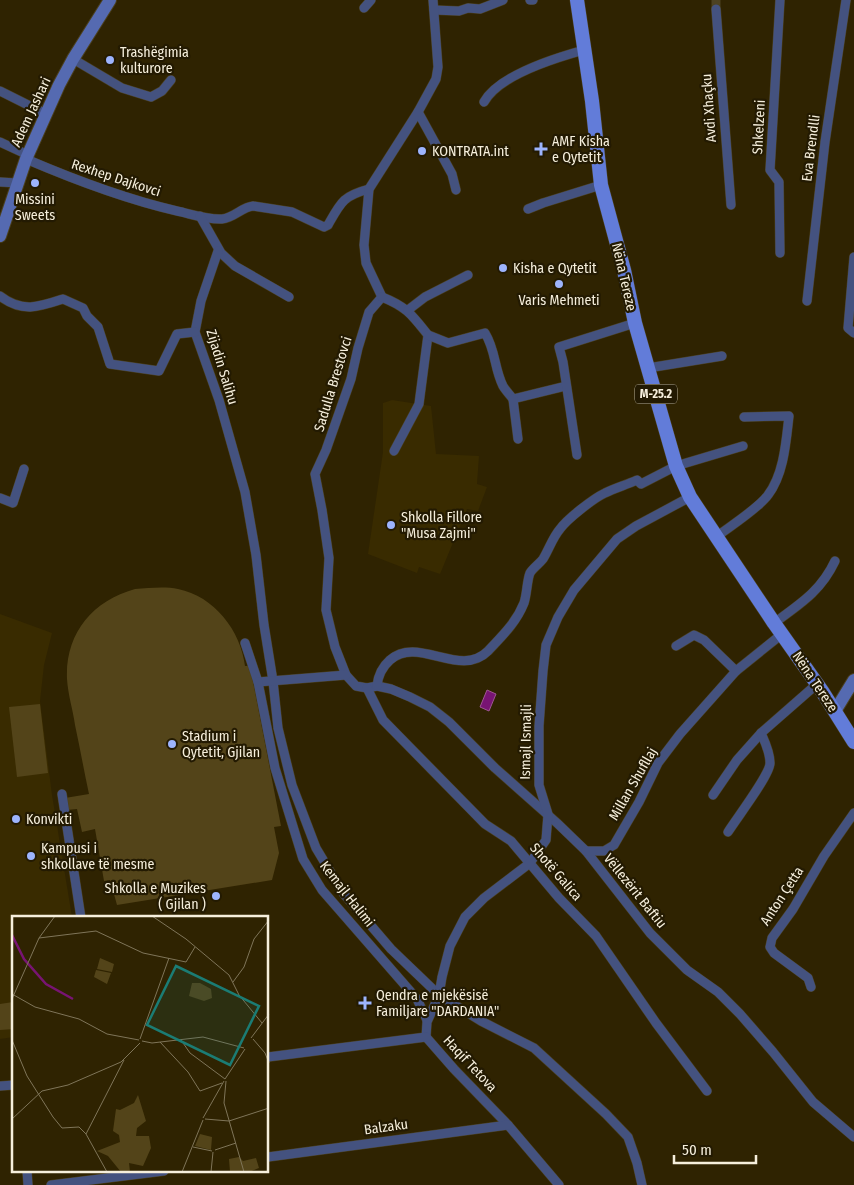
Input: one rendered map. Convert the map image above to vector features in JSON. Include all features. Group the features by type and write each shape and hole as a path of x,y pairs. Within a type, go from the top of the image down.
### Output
{"main road":[{"name":"Adem Jashari","path":"0,236 17,183 46,114 73,59 110,0"},
{"name":"Nëna Tereze","path":"577,0 602,185 624,270 635,323 676,466 690,497 817,684 854,742"},
{"path":"835,711 854,680"}],"street":[{"path":"364,8 371,0"},
{"path":"433,0 438,67 436,78 418,112 369,189 364,245 366,263 382,297 396,302 408,310 428,335 448,342 485,333 491,343 496,367 504,387 513,399 518,439"},
{"path":"434,10 459,11 468,8 480,9 502,0"},
{"name":"Shkelzeni","path":"780,0 770,170 779,182 780,253"},
{"name":"Eva Brendlli","path":"807,301 824,142 846,0"},
{"name":"Avdi Xhaçku","path":"716,9 731,205"},
{"path":"484,102 489,93 526,71 544,62 584,50"},
{"path":"73,59 122,88 151,97 162,91 171,80"},
{"path":"0,91 46,114"},
{"path":"418,112 452,174 456,190"},
{"name":"Rexhep Dajkovci","path":"0,142 65,176 119,195 143,203 200,216 223,219 242,211 247,206 253,206 292,212 324,227 328,225 344,199 369,189"},
{"path":"0,182 17,183"},
{"path":"528,209 602,185"},
{"path":"200,216 219,252 235,266 289,297"},
{"name":"Zijadin Salihu","path":"219,252 201,300 195,332 238,463 245,492 256,555 278,728 292,784 316,848 342,893 391,949 439,995 481,1021 534,1048 628,1136 642,1185"},
{"path":"854,257 848,328 854,333"},
{"path":"408,310 425,297 468,275"},
{"path":"0,296 11,305 37,308 63,299 83,308 87,316 98,327 110,364 159,370 176,334 195,332"},
{"name":"Sadulla Brestovci","path":"346,674 335,647 326,610 329,558 322,510 314,474 326,450 351,379 369,312 382,297"},
{"path":"577,454 559,348 635,323"},
{"path":"394,451 419,404 428,335"},
{"path":"648,368 722,356"},
{"path":"513,399 566,386"},
{"path":"716,537 768,496 777,478 782,461 789,416 744,417"},
{"path":"258,682 346,674 356,686 367,688 376,686 378,677 386,664 395,655 410,652 421,653 454,661 471,660 484,655 509,629 518,616 528,589 530,574 542,560 560,529 603,494 637,480 641,484 676,466 742,446"},
{"path":"0,498 13,503 24,469"},
{"name":"Ismajl Ismajli","path":"426,1037 427,1020 434,1009 439,995 450,946 465,918 484,898 530,863 546,840 548,814 539,785 539,726 542,671 546,645 558,617 574,590 617,539 636,526 690,497"},
{"path":"778,629 814,594 835,561"},
{"name":"Millan Shufllaj","path":"586,852 604,851 614,845 639,802 658,763 686,727 736,671 778,629"},
{"path":"676,646 694,635 704,640 736,671"},
{"name":"Kemajl Halimi","path":"245,643 258,682 275,768 303,859 322,890 417,999 427,1020"},
{"path":"713,795 737,760 762,733 817,684"},
{"name":"Vëllezërit Baftiu","path":"376,686 391,689 430,707 449,722 495,768 548,814 586,852 650,933 687,970 718,992 773,1052 813,1102 854,1137"},
{"name":"Shotë Galica","path":"367,688 383,720 485,824 511,842 559,898 596,936 656,1023 707,1091"},
{"path":"728,832 763,779 770,764 768,749 762,733"},
{"path":"62,794 81,916"},
{"name":"Anton Çetta","path":"811,987 808,978 774,953 770,943 781,924 793,909 824,856 854,813"},
{"name":"Haqif Tetova","path":"269,1057 426,1037 454,1069 508,1124 559,1185"},
{"name":"Balzaku","path":"269,1157 508,1124"},
{"path":"26,1172 28,1185"},
{"path":"51,1185 156,1172"}],"shaded area":[{"path":"392,400 431,406 436,454 479,456 477,484 487,487 478,511 467,509 440,574 419,567 417,573 368,554 383,452 383,403"},
{"name":"Stadium i Qytetit, Gjilan","path":"168,588 191,593 214,607 224,617 238,640 245,666 250,666 281,826 274,827 279,853 272,880 117,905 110,880 104,881 95,829 82,832 77,809 67,810 65,798 89,794 67,679 71,648 76,634 94,611 120,594 135,589"},
{"name":"Kampusi i shkollave të mesme","path":"0,614 52,633 44,665 40,701 52,795 72,916 12,916 12,1037 0,1039"},
{"path":"487,690 496,694 489,711 480,707"},
{"path":"40,704 48,773 17,777 9,707"},
{"path":"12,1002 12,1029 0,1030 0,1004"}],"tunnel":[{"path":"716,0 716,9"}],"place":[{"name":"Trashëgimia kulturore","path":"110,60"},
{"name":"AMF Kisha e Qytetit","path":"541,149"},
{"name":"KONTRATA.int","path":"422,151"},
{"name":"Missini Sweets","path":"35,183"},
{"name":"Kisha e Qytetit","path":"503,268"},
{"name":"Varis Mehmeti","path":"559,284"},
{"name":"Shkolla Fillore \"Musa Zajmi\"","path":"391,525"},
{"name":"Stadium i Qytetit, Gjilan","path":"172,744"},
{"name":"Konvikti","path":"16,819"},
{"name":"Kampusi i shkollave të mesme","path":"31,856"},
{"name":"Shkolla e Muzikes ( Gjilan )","path":"216,896"},
{"name":"Qendra e mjekësisë Familjare \"DARDANIA\"","path":"365,1003"}]}
